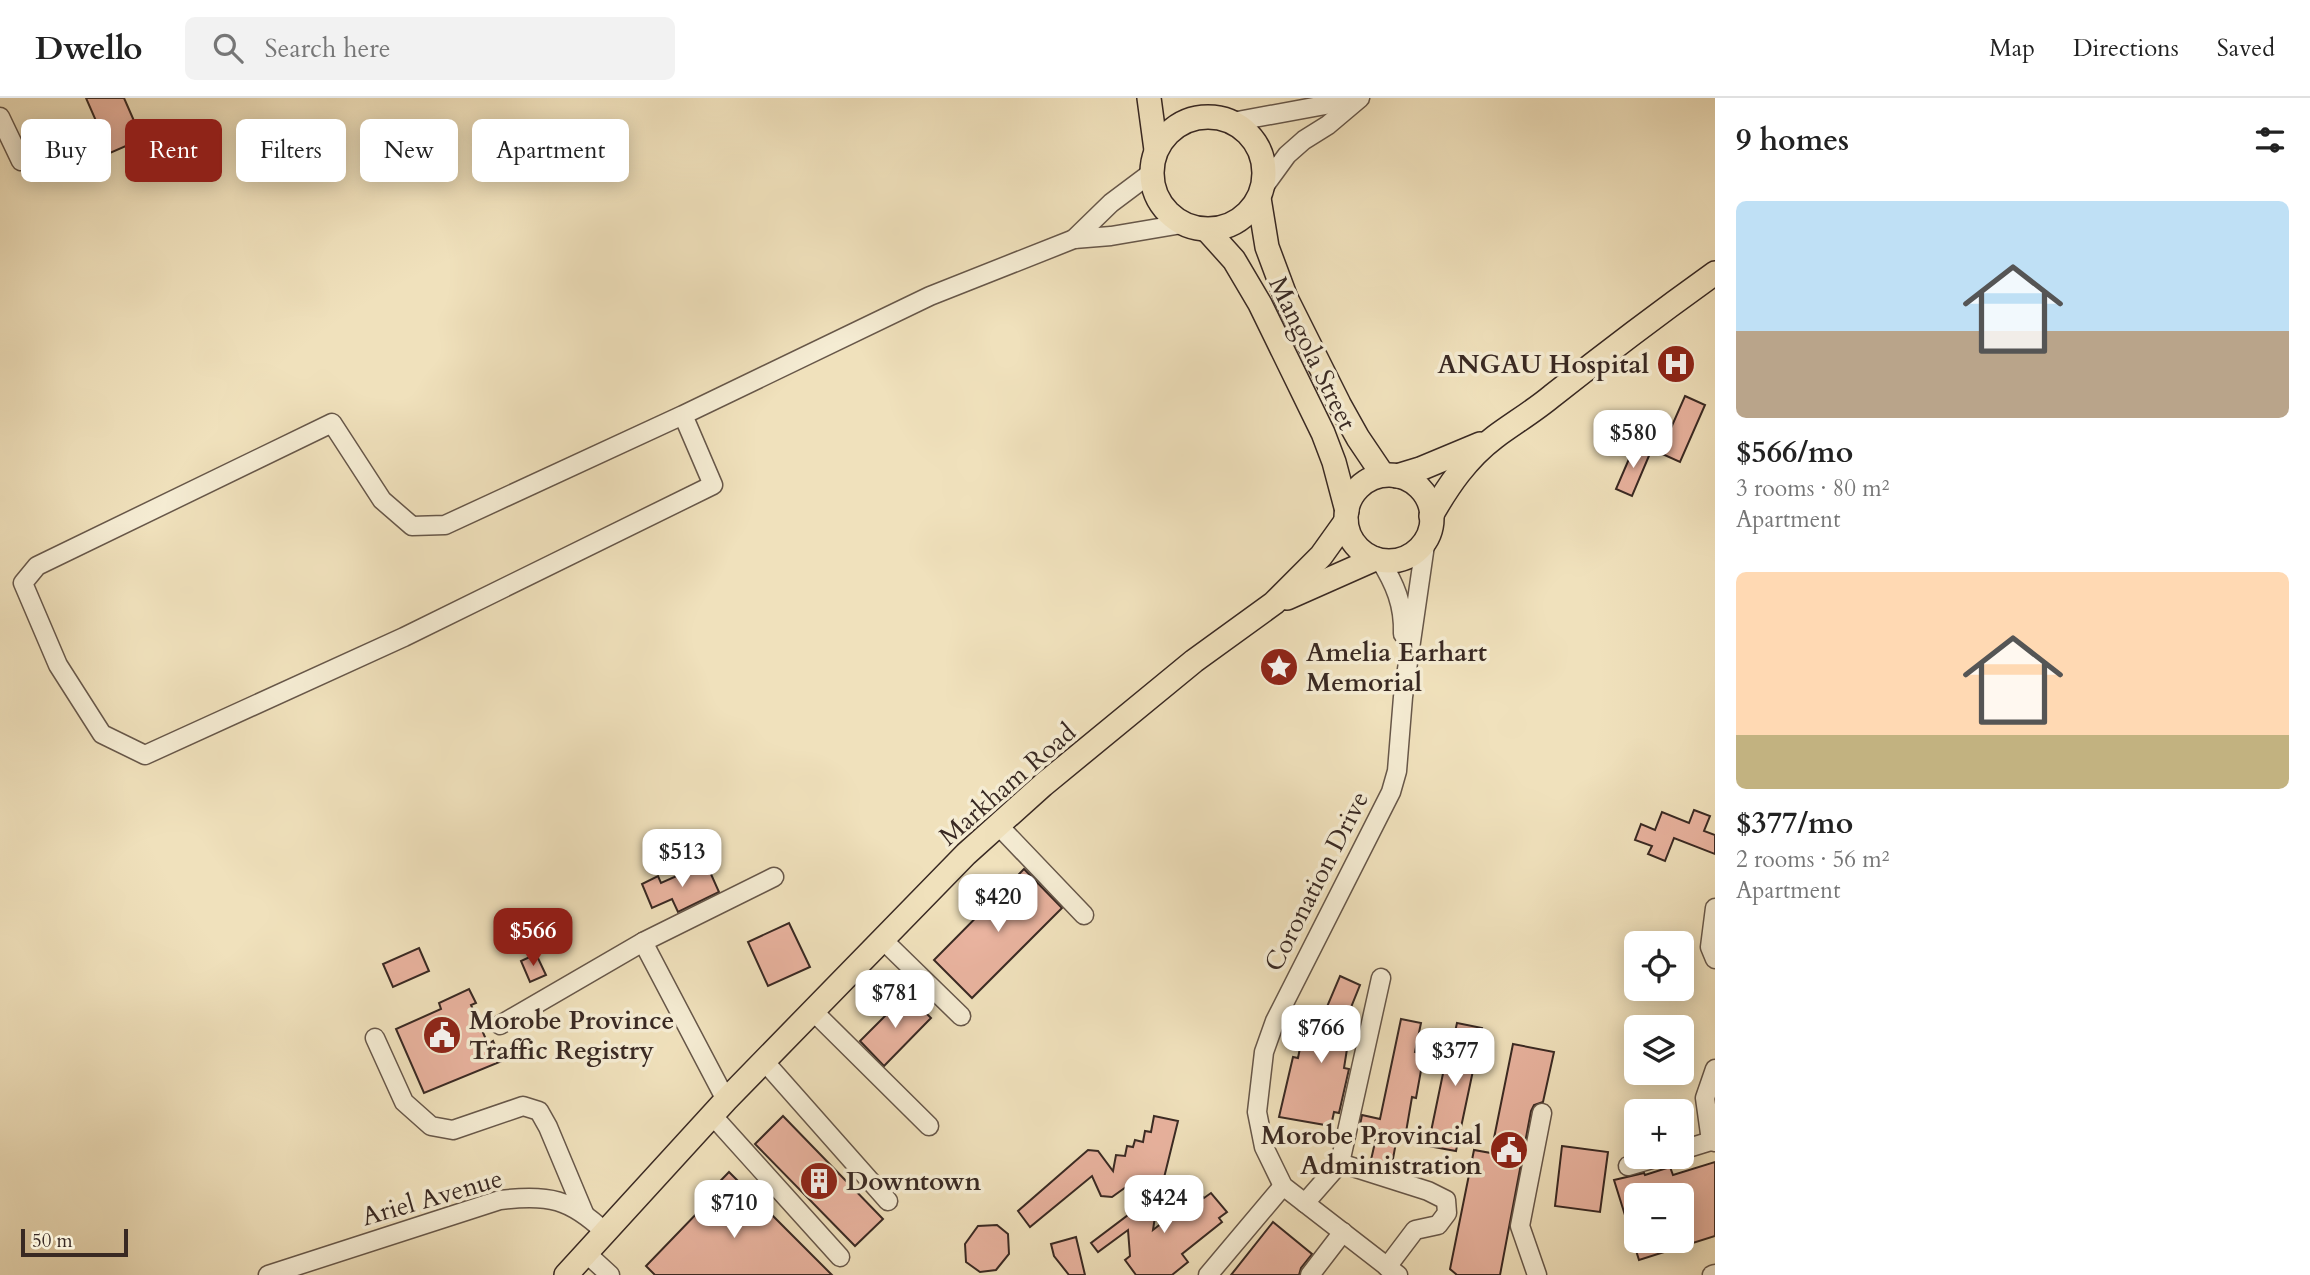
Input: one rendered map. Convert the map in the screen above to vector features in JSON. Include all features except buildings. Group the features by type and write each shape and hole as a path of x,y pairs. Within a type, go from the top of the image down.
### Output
{"main road":[{"path":"1149,98 1154,162 1153,188 1159,202 1169,215 1182,224 1207,230 1223,228 1238,222 1250,211 1261,193 1264,172 1262,156 1245,130 1193,98"},
{"path":"1154,162 1164,138 1187,120 1201,117 1224,119"},
{"name":"Mangola Street","path":"1261,193 1267,247 1286,298 1358,438 1390,475"},
{"name":"Mangola Street","path":"1207,230 1234,260 1259,304 1323,433 1334,462 1346,516"},
{"path":"1493,439 1420,469 1363,484 1350,501 1346,516 1349,533 1355,544 1364,553 1377,559 1393,561 1407,557 1418,549 1426,538 1432,516 1457,475 1493,439 1639,326 1715,273"},
{"path":"1390,475 1417,485 1424,494 1432,516"},
{"name":"Markham Road","path":"566,1275 719,1108 966,854 1043,785 1194,661 1274,603 1321,556 1346,516"},
{"name":"Markham Road","path":"1274,603 1377,559"}],"street":[{"path":"1224,119 1359,99"},
{"path":"1261,193 1287,155 1359,99"},
{"path":"0,117 21,159"},
{"path":"1074,239 1154,162"},
{"path":"683,415 713,485 404,638 145,755 102,734 58,665 23,583 37,566 332,423 382,500 412,526 446,526 930,296 1074,239 1111,236 1182,224"},
{"name":"Coronation Drive","path":"1393,1271 1283,1186 1264,1147 1257,1112 1264,1052 1281,1009 1389,799 1396,771 1403,697 1426,538"},
{"name":"Coronation Drive","path":"1377,559 1395,586 1401,604 1403,697"},
{"path":"998,825 1084,915"},
{"path":"500,1025 643,942 774,877"},
{"path":"1715,908 1710,947 1715,959"},
{"path":"883,940 961,1016"},
{"path":"643,942 719,1108 840,1257"},
{"path":"1305,1203 1340,1163 1381,978"},
{"path":"813,1011 929,1126"},
{"path":"375,1038 404,1102 430,1126 453,1130 523,1107 539,1111 584,1213"},
{"path":"764,1061 888,1201"},
{"path":"1694,1147 1713,1142 1706,1098 1715,1069"},
{"path":"1537,1275 1520,1226 1542,1113"},
{"path":"1340,1163 1428,1191 1446,1200 1447,1213 1438,1225 1415,1230 1393,1271"},
{"path":"1208,1275 1283,1186"},
{"name":"Ariel Avenue","path":"268,1275 500,1200 535,1198 566,1202 584,1213 605,1232"},
{"path":"1310,1275 1343,1232"},
{"path":"586,1253 610,1275"}],"place":[{"name":"ANGAU Hospital","path":"1676,364"},
{"name":"Amelia Earhart Memorial","path":"1279,667"},
{"name":"Morobe Province Traffic Registry","path":"442,1035"},
{"name":"Morobe Provincial Administration","path":"1509,1150"},
{"name":"Downtown","path":"819,1181"}]}
